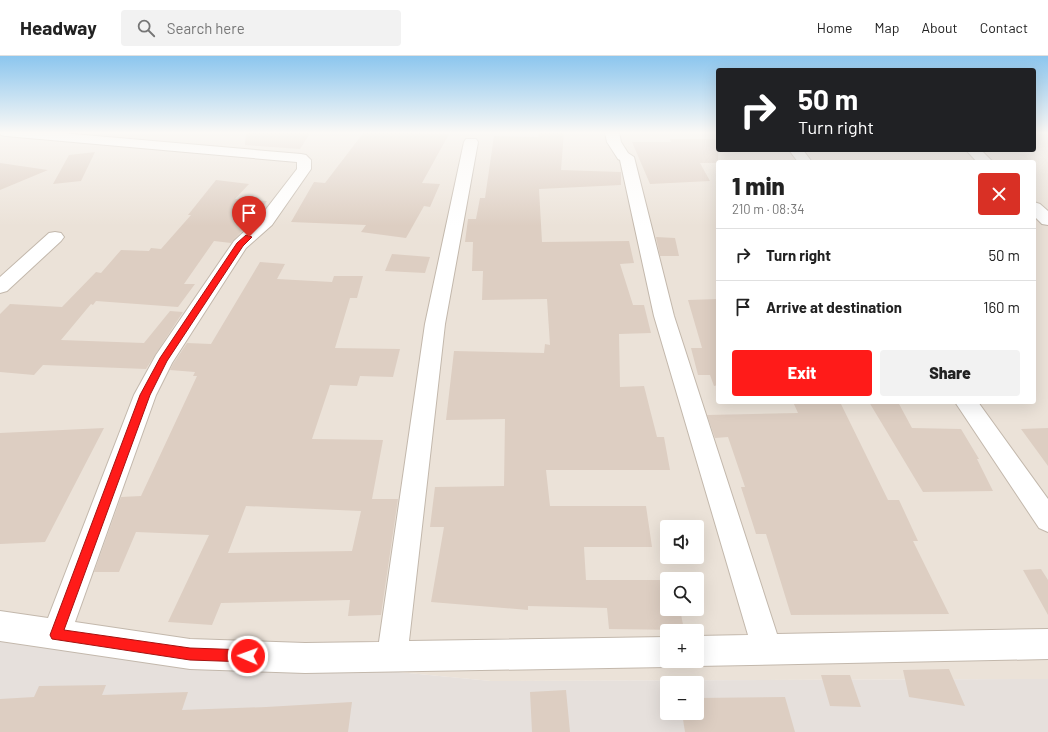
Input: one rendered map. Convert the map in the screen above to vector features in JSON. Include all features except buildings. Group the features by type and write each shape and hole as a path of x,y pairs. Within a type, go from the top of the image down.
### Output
{"street":[{"path":"56,635 140,409 163,360 240,245 266,221 304,169 304,164"},
{"path":"392,656 435,324 467,164"},
{"path":"629,164 664,316 767,650"},
{"path":"1036,209 1048,220"},
{"path":"0,287 55,237"},
{"path":"967,404 1048,520"},
{"path":"0,626 190,654 305,658 660,652"},
{"path":"704,652 1048,644"}],"shaded area":[{"path":"0,164 716,164 716,404 1036,404 1036,164 1048,164 1048,679 704,680 704,676 660,676 660,680 491,681 141,647 0,626"},
{"path":"0,626 141,647 491,681 660,680 660,720 704,720 704,680 1048,679 1048,732 0,732"}],"route":[{"path":"248,656 190,654 56,635 145,395 163,360 240,245 249,237"}]}
